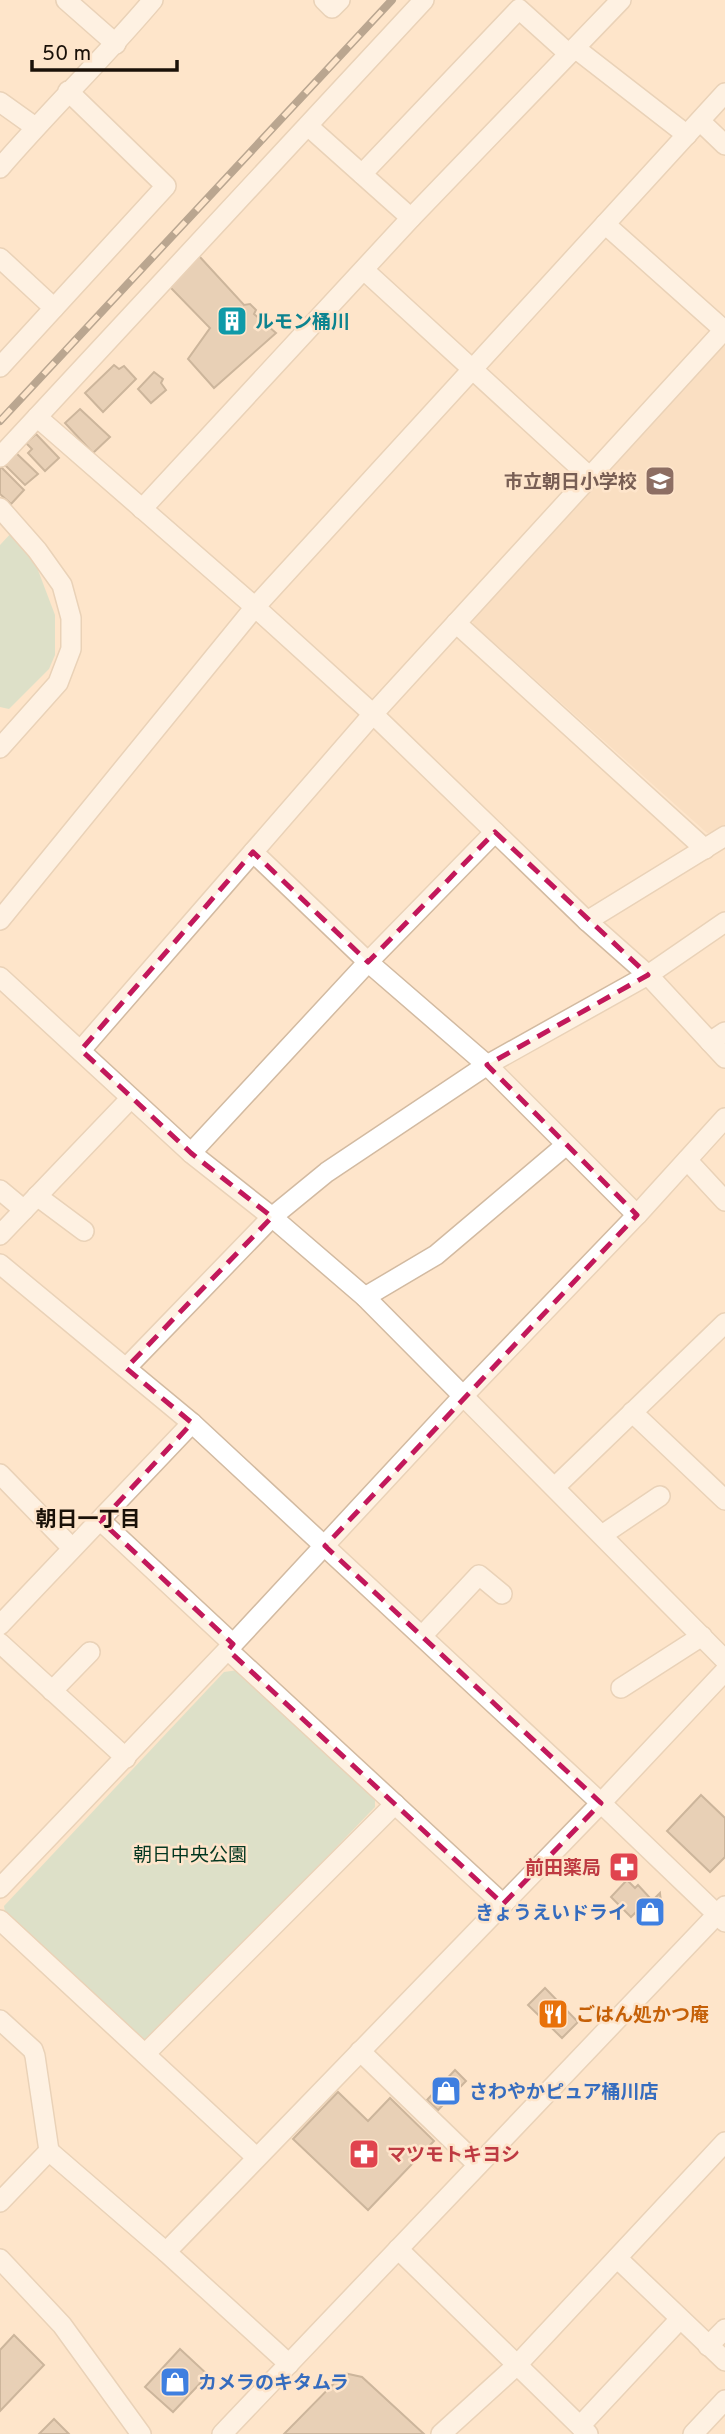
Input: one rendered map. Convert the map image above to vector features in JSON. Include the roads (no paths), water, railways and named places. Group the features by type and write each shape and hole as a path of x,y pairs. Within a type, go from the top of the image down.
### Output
{"street":[{"path":"66,0 116,44"},
{"path":"0,168 68,91 116,44 153,0"},
{"path":"324,0 332,8 340,0"},
{"path":"0,457 424,0"},
{"path":"142,509 411,218 621,0"},
{"path":"362,174 519,9 572,51 693,128 725,145"},
{"path":"0,367 166,186 68,91"},
{"path":"0,920 255,607 725,93"},
{"path":"0,102 35,127"},
{"path":"308,126 411,218"},
{"path":"81,1051 373,714 725,330 605,224"},
{"path":"0,258 54,308"},
{"path":"364,270 590,477"},
{"path":"37,417 373,714 587,921 718,1037 725,1058"},
{"path":"0,508 37,550 62,584 71,618 71,649 58,683 0,748"},
{"path":"456,623 705,849"},
{"path":"191,1153 368,962 495,832"},
{"path":"587,921 725,836"},
{"path":"253,852 368,962 487,1065 637,1215"},
{"path":"126,1367 272,1217 327,1172 487,1065 648,975 723,929"},
{"path":"0,977 191,1153 272,1217 365,1297 725,1660"},
{"path":"0,1236 131,1098"},
{"path":"0,1888 126,1758 725,1118"},
{"path":"365,1297 436,1255 566,1145"},
{"path":"687,1160 725,1201"},
{"path":"0,1189 84,1231"},
{"path":"0,1264 192,1423 723,1913 222,2434"},
{"path":"555,1487 632,1412 722,1332"},
{"path":"632,1412 725,1500"},
{"path":"0,1625 192,1423"},
{"path":"0,1474 72,1548"},
{"path":"603,1535 660,1496"},
{"path":"101,1521 230,1647 503,1904"},
{"path":"422,1636 479,1575 502,1594"},
{"path":"621,1688 702,1636"},
{"path":"0,1643 126,1758"},
{"path":"52,1691 90,1652"},
{"path":"166,2252 725,1671"},
{"path":"145,2054 395,1804"},
{"path":"0,1920 256,2157"},
{"path":"0,2020 33,2050 49,2151 166,2252 289,2364"},
{"path":"360,2052 478,2165"},
{"path":"441,2434 517,2365 723,2147"},
{"path":"0,2202 49,2151"},
{"path":"398,2249 584,2430 680,2319"},
{"path":"617,2258 725,2361"},
{"path":"0,2259 62,2325 141,2434"},
{"path":"708,2346 725,2329"},
{"path":"693,2434 725,2400"}],"railway":[{"path":"0,421 392,0"}],"place":[{"name":"ルモン桶川","path":"232,321"},
{"name":"市立朝日小学校","path":"660,481"},
{"name":"前田薬局","path":"624,1867"},
{"name":"きょうえいドライ","path":"650,1912"},
{"name":"ごはん処かつ庵","path":"553,2014"},
{"name":"さわやかピュア桶川店","path":"446,2091"},
{"name":"マツモトキヨシ","path":"364,2154"},
{"name":"カメラのキタムラ","path":"175,2382"}],"district":[{"name":"朝日一丁目","path":"88,1519"}],"park label":[{"name":"朝日中央公園","path":"190,1854"}]}
